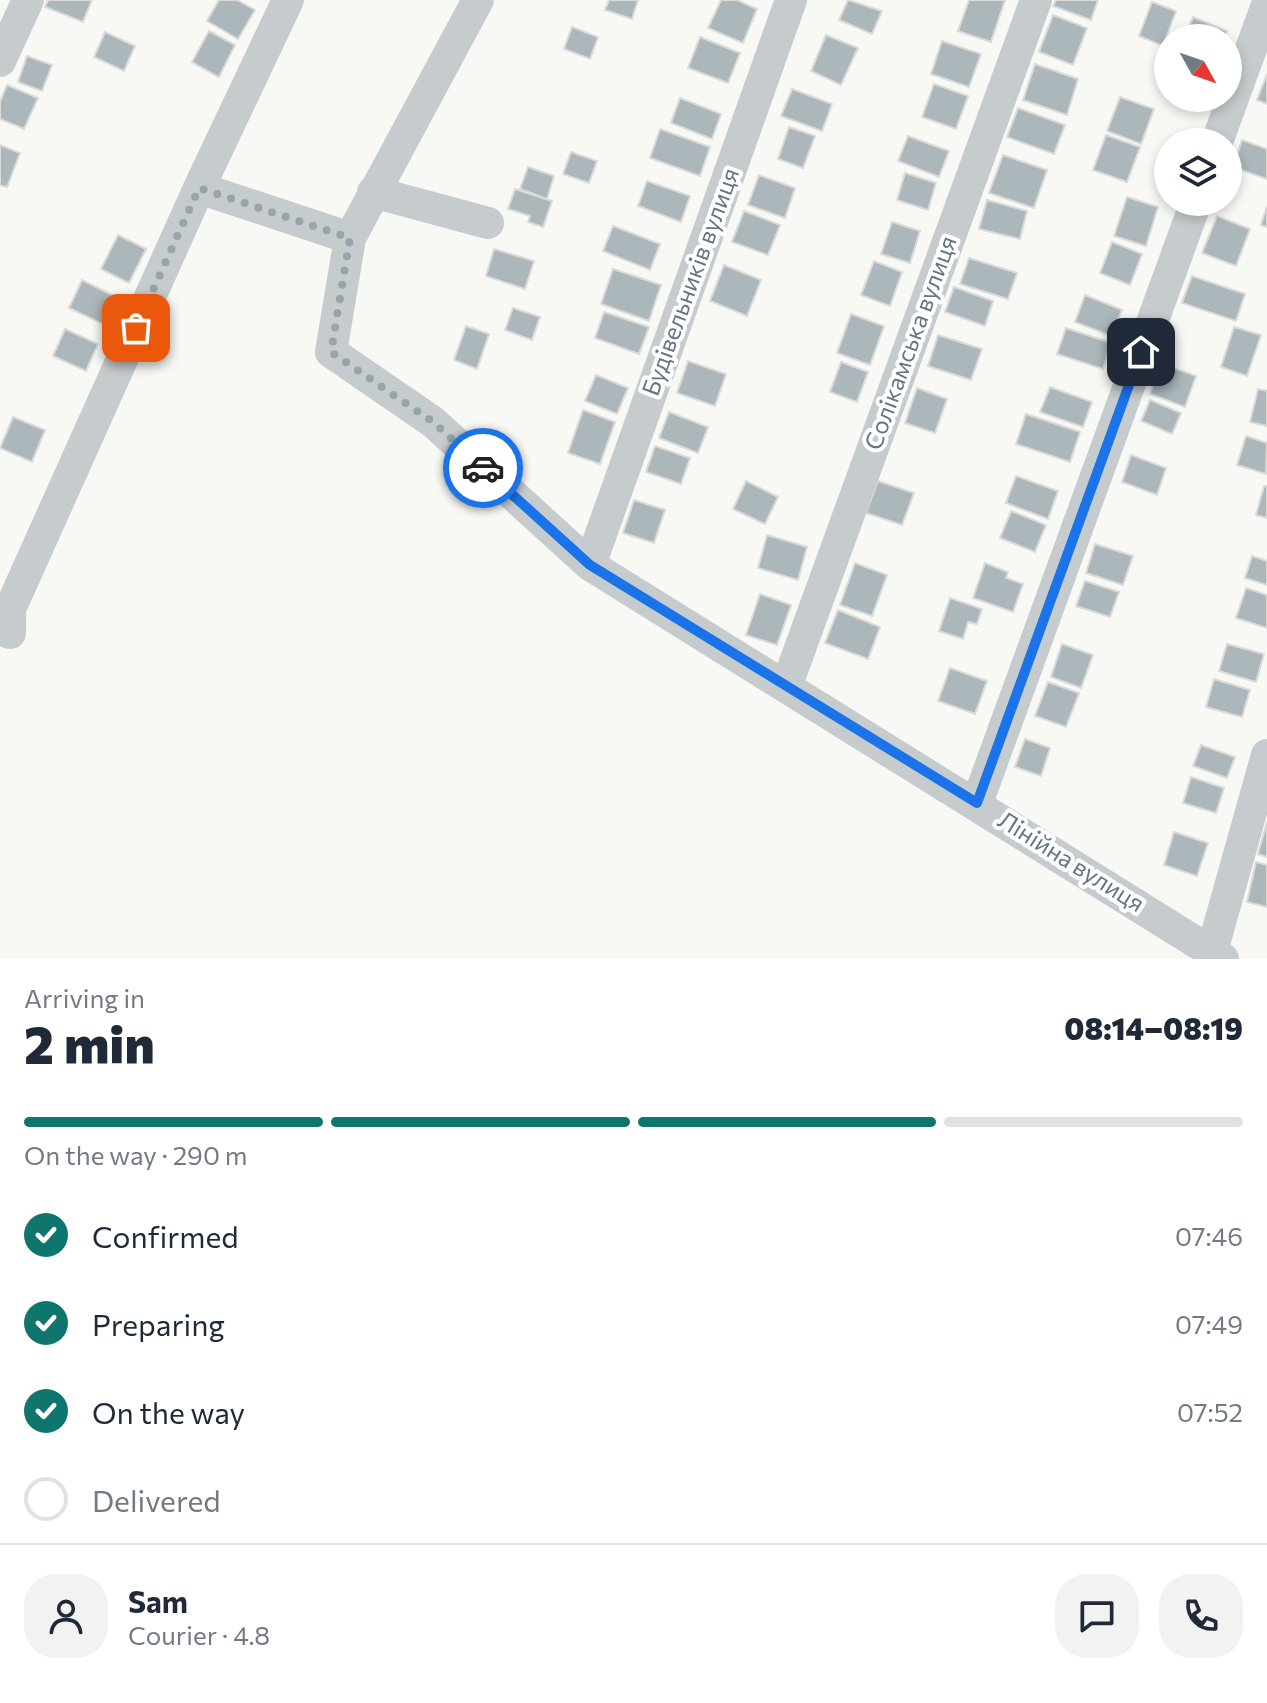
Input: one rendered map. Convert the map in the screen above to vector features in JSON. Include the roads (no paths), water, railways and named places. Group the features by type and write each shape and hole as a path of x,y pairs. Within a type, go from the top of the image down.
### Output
{"street":[{"path":"0,61 28,0"},
{"path":"5,619 199,188 288,0"},
{"path":"199,188 350,238 478,0"},
{"name":"Будівельників вулиця","path":"590,565 791,0"},
{"name":"Солікамська вулиця","path":"786,687 1036,0"},
{"path":"1222,128 1267,5"},
{"path":"373,192 488,223"},
{"path":"977,803 1191,216"},
{"name":"Лінійна вулиця","path":"350,238 331,352 433,422 590,565 1218,955"},
{"path":"1218,955 1267,755"}]}
